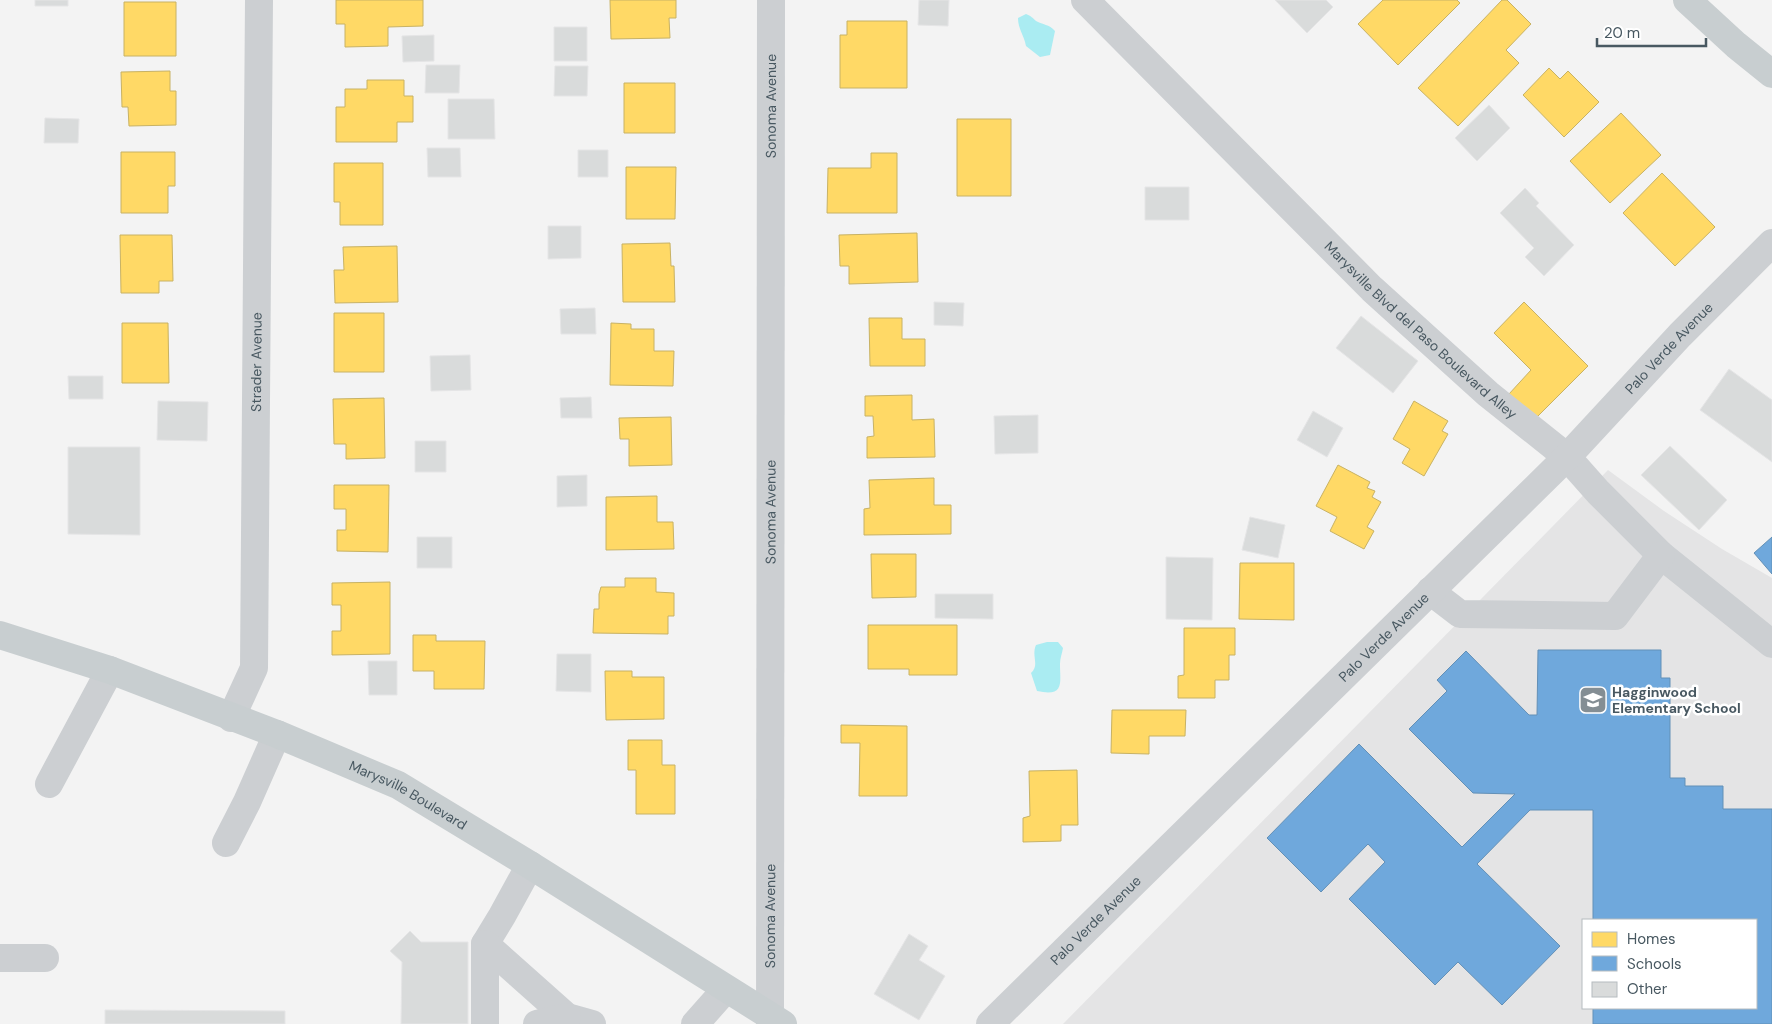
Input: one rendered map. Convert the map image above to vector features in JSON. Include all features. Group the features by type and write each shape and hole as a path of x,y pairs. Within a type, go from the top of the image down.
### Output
{"main road":[{"path":"1686,0 1772,74"},
{"name":"Marysville Boulevard","path":"0,635 110,670 231,718 277,734 398,785 726,989 774,1021"}],"street":[{"name":"Strader Avenue","path":"231,718 254,668 259,0"},
{"name":"Sonoma Avenue","path":"771,0 774,1021"},
{"name":"Marysville Blvd del Paso Boulevard Alley","path":"1085,0 1372,289 1488,394 1567,457 1598,492 1661,556 1772,644"},
{"name":"Palo Verde Avenue","path":"990,1024 1567,457 1680,335 1772,243"},
{"path":"1430,591 1460,614 1615,616 1661,556"},
{"path":"48,784 110,670"},
{"path":"226,843 247,802 277,734"},
{"path":"485,1024 485,944 530,866"},
{"path":"485,944 576,1022"},
{"path":"0,958 45,958"},
{"path":"695,1024 726,989"},
{"path":"537,1024 576,1022"}],"shaded area":[{"path":"1608,470 1664,511 1722,549 1772,578 1772,1024 1063,1024"}],"water":[{"path":"1026,14 1055,31 1050,55 1040,57 1026,46 1018,18"},
{"path":"1058,642 1063,648 1060,662 1059,687 1052,692 1037,691 1031,673 1035,667 1034,653 1036,645"}],"building: Homes":[{"path":"336,0 423,0 423,26 388,27 388,46 345,47 345,24 336,24"},
{"path":"610,0 676,0 676,18 669,18 670,38 611,39"},
{"path":"1383,0 1457,0 1460,3 1398,65 1358,24"},
{"path":"1502,0 1507,0 1531,24 1506,50 1519,63 1458,126 1418,88"},
{"path":"124,2 176,2 176,56 124,56"},
{"path":"847,21 907,21 907,88 840,88 840,35 847,35"},
{"path":"1549,68 1560,79 1568,71 1599,102 1564,137 1523,95"},
{"path":"170,71 170,91 176,91 176,125 129,126 128,107 122,107 121,72"},
{"path":"367,80 404,80 404,96 413,96 413,122 397,122 397,142 336,142 336,107 345,107 345,89 367,89"},
{"path":"624,83 675,83 675,133 624,133"},
{"path":"1621,113 1661,155 1610,203 1570,161"},
{"path":"957,119 1011,119 1011,196 957,196"},
{"path":"121,152 175,152 175,186 168,186 168,213 121,213"},
{"path":"871,153 897,153 897,213 827,213 828,168 871,168"},
{"path":"334,163 383,163 383,225 340,225 340,202 334,202"},
{"path":"626,167 676,167 675,219 626,219"},
{"path":"1662,173 1715,227 1675,266 1623,213"},
{"path":"917,233 918,282 849,284 849,266 840,266 839,235"},
{"path":"120,235 172,235 173,281 159,281 159,293 121,293"},
{"path":"670,243 671,266 674,266 675,302 623,302 622,244"},
{"path":"397,246 398,302 335,303 334,270 344,270 343,247"},
{"path":"1524,302 1588,366 1534,420 1509,394 1531,370 1494,333"},
{"path":"334,313 384,313 384,372 334,372"},
{"path":"869,318 902,318 902,339 925,339 925,366 870,366"},
{"path":"122,323 168,323 169,383 122,383"},
{"path":"611,323 631,324 631,329 654,329 654,351 674,351 673,386 610,385"},
{"path":"912,395 912,420 934,419 935,457 867,458 867,437 874,436 873,416 865,416 865,396"},
{"path":"384,398 385,458 346,459 346,444 334,444 333,399"},
{"path":"1414,401 1448,421 1442,431 1448,434 1424,476 1402,463 1410,449 1393,439"},
{"path":"671,417 672,465 629,466 629,439 620,439 619,418"},
{"path":"1338,465 1370,482 1367,488 1375,491 1372,497 1381,502 1367,527 1374,531 1364,549 1330,531 1337,517 1316,506"},
{"path":"934,478 934,505 951,505 951,534 864,535 864,509 870,508 869,480"},
{"path":"334,485 389,485 388,552 337,551 337,530 346,530 346,509 334,509"},
{"path":"657,496 657,522 673,522 674,549 606,550 606,497"},
{"path":"871,554 916,554 916,597 872,598"},
{"path":"1240,563 1294,563 1294,620 1239,619"},
{"path":"625,578 656,578 656,592 674,593 674,616 668,616 668,634 593,633 594,609 599,609 601,587 625,587"},
{"path":"390,582 390,654 332,655 332,631 341,631 341,605 332,605 332,583"},
{"path":"868,625 957,625 957,675 909,675 909,669 868,669"},
{"path":"1184,628 1235,628 1235,655 1229,655 1229,680 1215,680 1215,698 1178,698 1178,676 1184,675"},
{"path":"413,635 436,635 436,641 485,641 484,689 434,689 434,671 413,671"},
{"path":"605,671 632,671 632,677 664,677 664,719 606,720"},
{"path":"1112,710 1186,710 1185,736 1149,736 1149,754 1111,753"},
{"path":"841,725 907,726 907,796 859,796 860,743 841,743"},
{"path":"628,740 662,740 662,765 675,765 675,814 636,814 636,770 628,770"},
{"path":"1077,770 1078,825 1061,825 1061,841 1023,842 1023,818 1030,816 1029,771"}],"building: Schools":[{"path":"1772,537 1772,574 1754,553"},
{"path":"1538,650 1661,650 1661,678 1670,678 1670,778 1685,778 1685,786 1723,786 1723,809 1772,809 1772,1024 1593,1024 1593,1009 1757,1009 1757,919 1593,919 1593,810 1530,810 1477,864 1560,946 1502,1005 1458,962 1435,985 1349,899 1385,862 1368,844 1321,892 1267,838 1359,744 1462,847 1515,794 1473,793 1409,729 1447,691 1437,680 1466,651 1529,715 1537,715"}],"building: Other":[{"path":"35,0 68,0 68,6 35,6"},
{"path":"919,0 949,0 948,26 918,25"},
{"path":"1275,0 1326,0 1333,7 1307,33"},
{"path":"554,27 587,27 587,61 554,61"},
{"path":"434,35 434,61 403,62 402,36"},
{"path":"426,65 460,65 459,93 425,93"},
{"path":"555,66 588,66 587,96 554,96"},
{"path":"448,99 494,99 495,139 448,139"},
{"path":"1489,105 1510,128 1477,161 1455,138"},
{"path":"45,118 79,119 78,143 44,143"},
{"path":"427,148 460,148 461,177 428,177"},
{"path":"578,150 608,150 608,177 578,177"},
{"path":"1145,187 1189,187 1189,220 1145,220"},
{"path":"1525,188 1539,203 1536,206 1574,245 1544,276 1525,257 1534,248 1500,213"},
{"path":"548,226 581,226 581,258 548,259"},
{"path":"934,302 964,303 963,326 934,325"},
{"path":"595,308 596,334 561,334 560,309"},
{"path":"1361,316 1418,361 1393,393 1336,348"},
{"path":"470,355 471,390 431,391 430,356"},
{"path":"1729,369 1772,400 1772,462 1700,410"},
{"path":"68,376 103,376 103,399 69,399"},
{"path":"591,397 592,418 561,418 560,398"},
{"path":"158,401 208,402 207,441 157,440"},
{"path":"1313,411 1343,428 1327,457 1297,440"},
{"path":"1038,415 1038,453 995,454 994,416"},
{"path":"415,441 446,441 446,472 415,472"},
{"path":"1670,446 1727,500 1699,530 1641,475"},
{"path":"68,447 140,447 140,535 68,534"},
{"path":"587,475 587,506 557,507 557,476"},
{"path":"1250,517 1285,525 1278,558 1242,550"},
{"path":"417,537 452,537 452,568 417,568"},
{"path":"1166,557 1213,558 1212,620 1166,619"},
{"path":"935,594 993,594 993,619 935,618"},
{"path":"557,654 591,654 591,692 556,691"},
{"path":"368,661 397,661 397,695 369,695"},
{"path":"410,931 421,942 468,942 468,1024 401,1024 402,962 390,951"},
{"path":"909,934 928,946 919,960 945,976 919,1020 874,994"},
{"path":"105,1010 285,1011 285,1024 105,1024"}],"place":[{"name":"Hagginwood Elementary School","path":"1593,700"}]}
